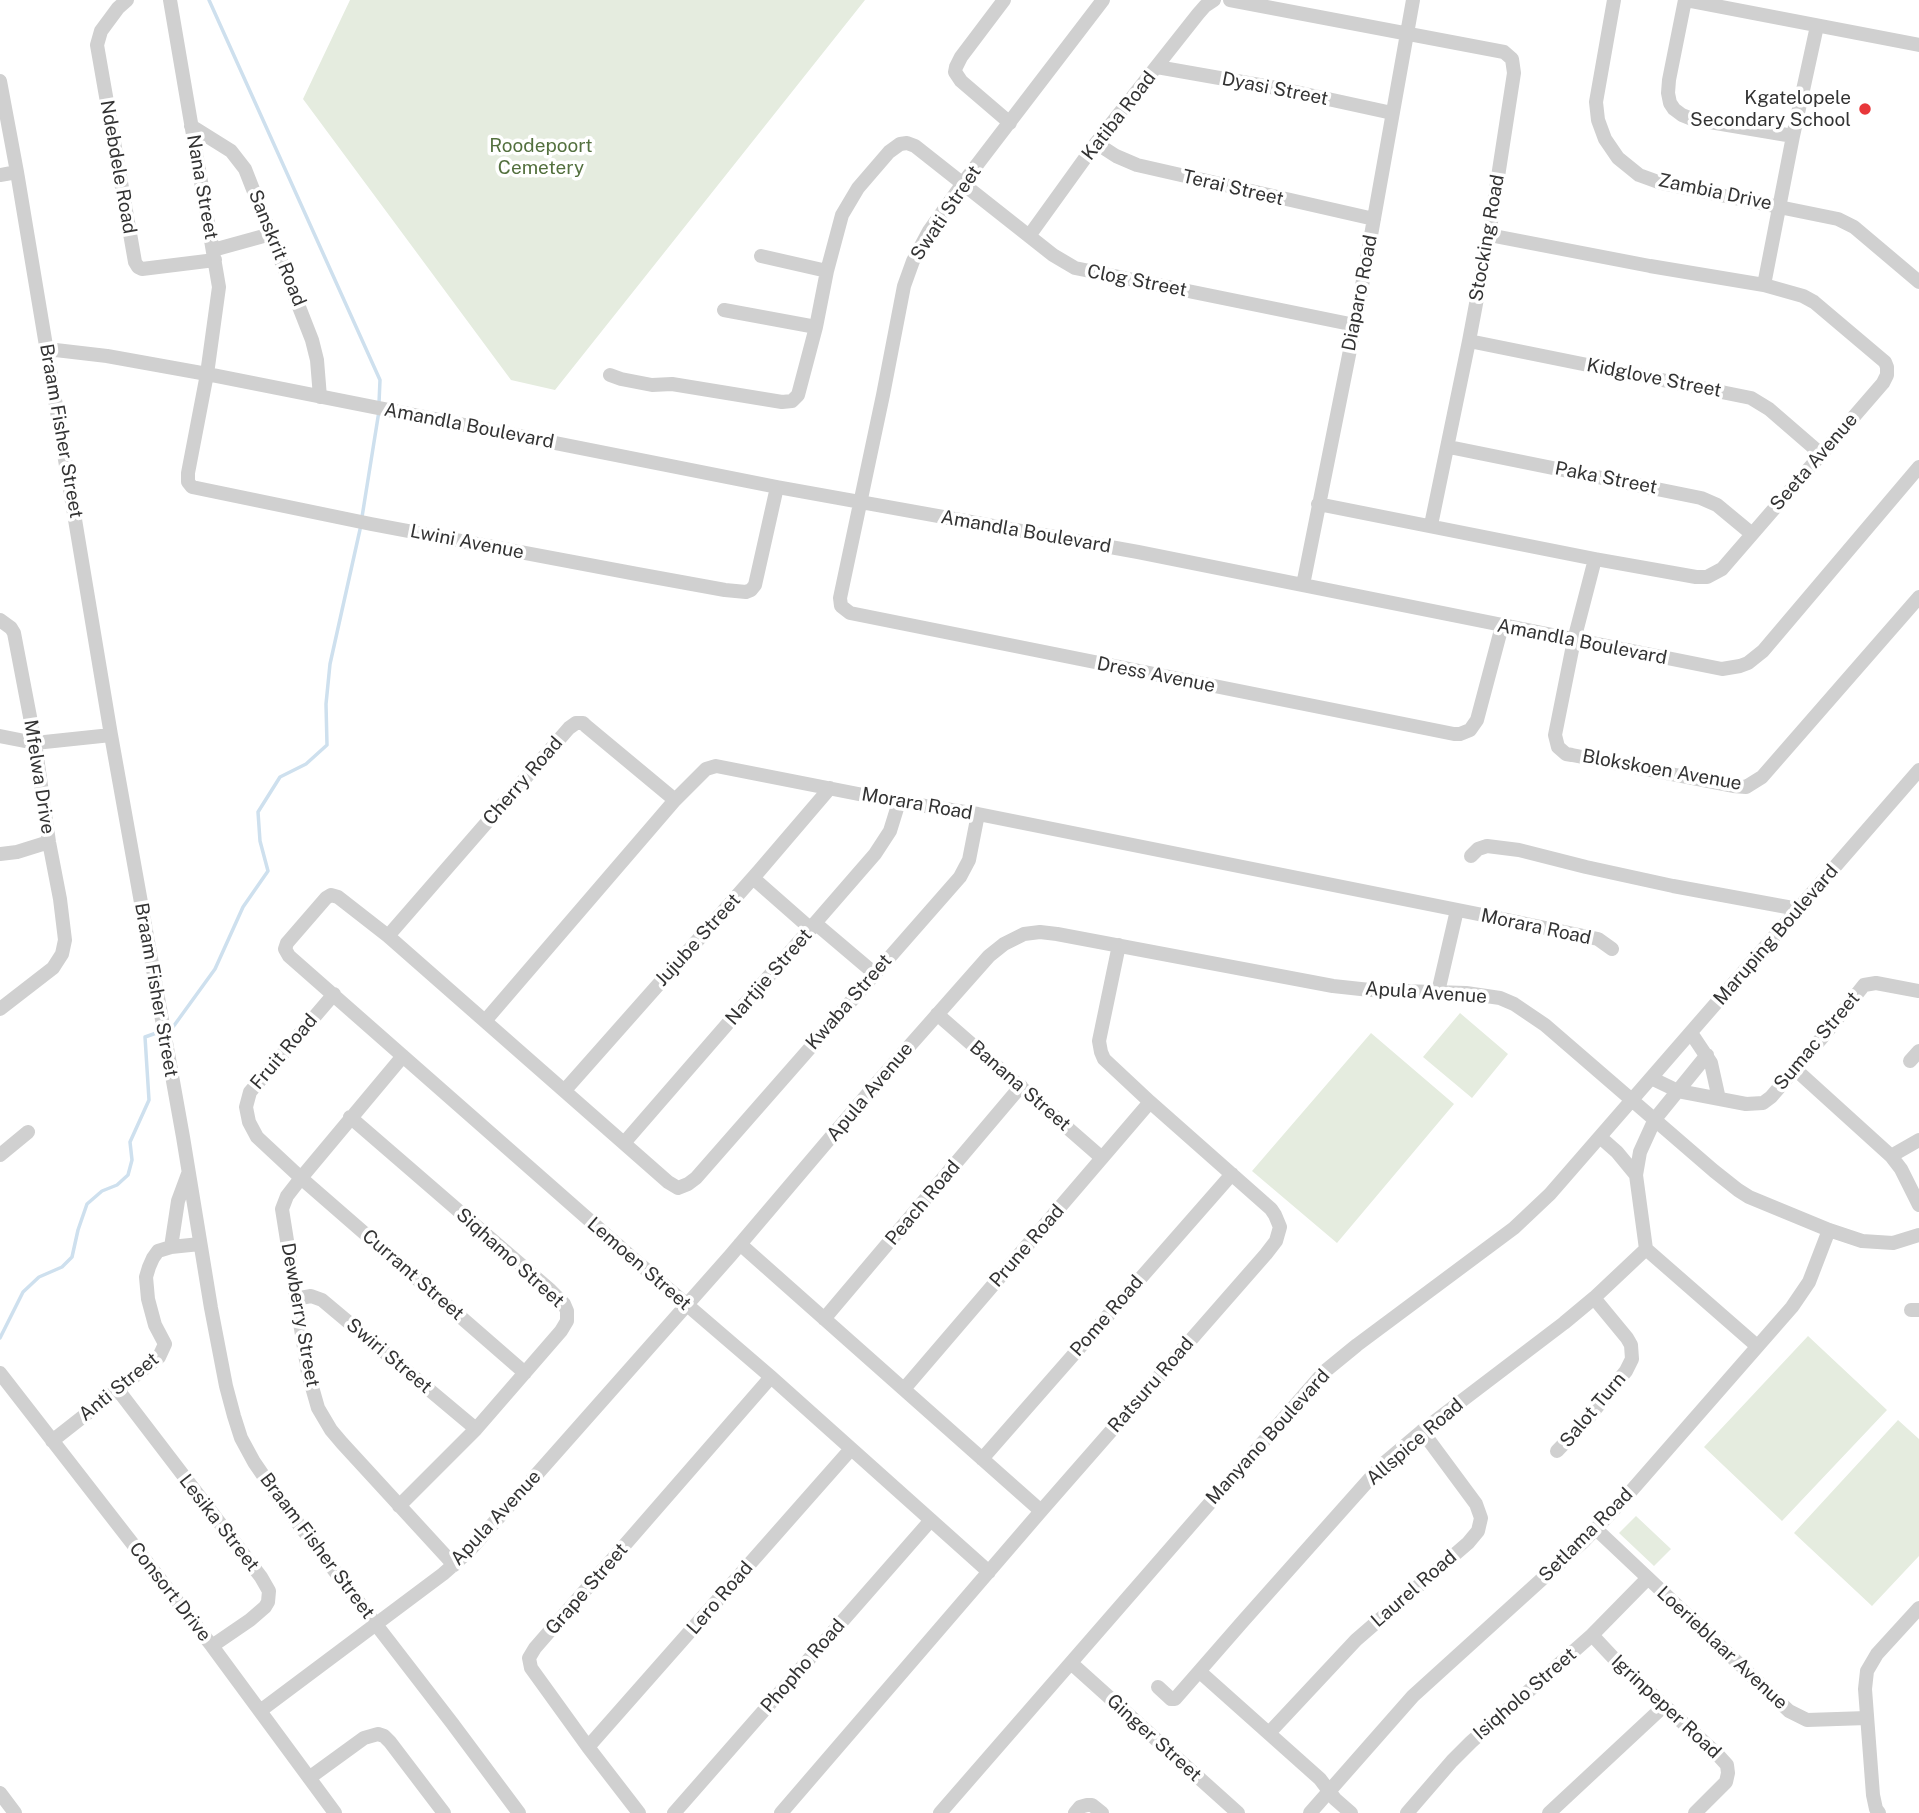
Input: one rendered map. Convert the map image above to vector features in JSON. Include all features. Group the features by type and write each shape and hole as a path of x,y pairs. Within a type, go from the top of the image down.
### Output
{"street":[{"name":"Ndebdele Road","path":"127,0 101,31 97,45 135,262 142,269 214,255"},
{"name":"Nana Street","path":"170,0 219,293 207,374"},
{"path":"1004,0 961,57 955,72 961,81 1010,123"},
{"name":"Swati Street","path":"861,503 904,286 917,251 963,183 1103,0"},
{"name":"Katiba Road","path":"1028,236 1097,143 1205,6 1214,0"},
{"path":"1230,0 1406,34"},
{"name":"Diaparo Road","path":"1303,585 1355,325 1413,0"},
{"name":"Zambia Drive","path":"1614,0 1596,102 1598,120 1605,139 1618,158 1639,175 1661,183 1829,216 1846,222 1919,282"},
{"path":"1793,136 1692,119 1682,116 1674,109 1668,93 1685,0 1919,45"},
{"path":"1765,285 1817,26"},
{"name":"Stocking Road","path":"1406,34 1504,52 1512,59 1514,73 1489,235 1432,525"},
{"name":"Dyasi Street","path":"1157,67 1282,89 1392,113"},
{"name":"Braam Fisher Street","path":"0,81 111,735 226,1387 242,1438 254,1462 280,1500 519,1813"},
{"name":"Sanskrit Road","path":"191,125 222,144 241,162 312,340 317,360 320,397"},
{"name":"Clog Street","path":"827,271 842,215 858,188 895,146 906,143 915,146 1028,236 1075,268 1355,325"},
{"name":"Terai Street","path":"1097,143 1116,156 1137,165 1374,219"},
{"path":"0,175 17,172"},
{"path":"214,255 271,234"},
{"name":"Seeta Avenue","path":"1318,504 1595,559 1707,577 1722,569 1883,383 1887,375 1885,362 1804,296 1765,285 1650,267 1489,235"},
{"path":"610,375 652,385 672,383 782,402 793,401 798,395 816,327 827,271 761,256"},
{"path":"724,310 816,327"},
{"name":"Kidglove Street","path":"1469,341 1751,398 1780,417 1821,454"},
{"name":"Amandla Boulevard","path":"47,349 107,356 207,374 776,487 1138,552 1713,668 1731,668 1748,663 1768,645 1919,467"},
{"name":"Lwini Avenue","path":"207,374 188,473 188,482 192,487 371,524 662,579 746,592 755,585 776,487"},
{"name":"Paka Street","path":"1449,447 1701,498 1717,505 1752,534"},
{"name":"Dress Avenue","path":"861,503 840,598 841,606 850,613 1454,734 1470,730 1477,720 1502,626"},
{"name":"Blokskoen Avenue","path":"1595,559 1574,640 1555,735 1556,742 1562,751 1572,755 1733,786 1746,787 1767,771 1919,597"},
{"name":"Mfelwa Drive","path":"0,620 11,628 14,634 35,743 65,940 62,954 54,968 0,1009"},
{"name":"Cherry Road","path":"387,936 576,723 583,723 675,800"},
{"path":"0,737 35,743 111,735"},
{"name":"Morara Road","path":"485,1021 675,800 702,772 716,766 899,802 978,814 1457,910 1598,939 1612,949"},
{"name":"Maruping Boulevard","path":"1633,1100 1919,770"},
{"name":"Jujube Street","path":"565,1090 830,788"},
{"name":"Nartjie Street","path":"624,1143 876,854 893,824 899,802"},
{"name":"Kwaba Street","path":"624,1143 678,1188 696,1178 964,871 978,814"},
{"path":"0,853 17,852 49,842"},
{"path":"1471,856 1478,849 1487,846 1519,849 1648,880 1798,909"},
{"path":"753,878 874,973"},
{"name":"Lemoen Street","path":"387,936 338,897 331,895 287,943 285,949 289,956 771,1377 989,1572"},
{"name":"Morara Road","path":"1438,992 1457,910"},
{"name":"Apula Avenue","path":"260,1710 454,1565 494,1524 687,1305 989,956 1018,936 1031,933 1057,934 1333,986 1500,998 1545,1025 1738,1191 1760,1203 1862,1241 1883,1244 1903,1241 1919,1234"},
{"path":"387,936 624,1143"},
{"name":"Ratsuru Road","path":"780,1813 1276,1241 1280,1227 1275,1215 1111,1067 1101,1052 1100,1030 1119,945"},
{"name":"Sumac Street","path":"1719,1099 1755,1104 1763,1103 1771,1097 1864,985 1876,982 1919,992"},
{"name":"Fruit Road","path":"301,1178 257,1137 248,1122 247,1099 254,1085 334,994"},
{"name":"Banana Street","path":"937,1014 1102,1158"},
{"path":"1651,1078 1676,1090 1719,1099 1711,1063 1691,1033"},
{"path":"1707,1055 1655,1119 1640,1153 1636,1175 1646,1249 1757,1346"},
{"name":"Dewberry Street","path":"403,1056 301,1178 287,1196 282,1209 308,1373 318,1408 342,1443 454,1565"},
{"path":"1795,1069 1891,1156 1901,1169 1919,1205"},
{"name":"Peach Road","path":"824,1319 1021,1086"},
{"name":"Manyano Boulevard","path":"940,1813 1324,1372 1526,1219 1633,1100"},
{"name":"Prune Road","path":"904,1389 1150,1102"},
{"name":"Siqhamo Street","path":"350,1117 564,1304 568,1314 565,1325 476,1429 399,1506"},
{"path":"0,1155 28,1132"},
{"path":"1600,1138 1617,1152 1636,1175"},
{"path":"1891,1156 1919,1140"},
{"path":"189,1172 178,1200 171,1247 201,1244"},
{"name":"Pome Road","path":"982,1459 1232,1174"},
{"name":"Currant Street","path":"301,1178 525,1373"},
{"name":"Setlama Road","path":"1310,1813 1413,1696 1596,1529 1801,1294 1829,1230"},
{"path":"740,1244 1041,1511"},
{"name":"Anti Street","path":"52,1441 155,1361 163,1351 164,1340 155,1325 146,1277 158,1251 171,1247"},
{"name":"Allspice Road","path":"1158,1687 1171,1699 1175,1699 1396,1452 1594,1298 1646,1249"},
{"name":"Swiri Street","path":"295,1299 311,1296 322,1300 476,1429"},
{"name":"Salot Turn","path":"1557,1451 1618,1382 1632,1359 1628,1338 1594,1298"},
{"name":"Consort Drive","path":"0,1373 212,1646 335,1813"},
{"name":"Grape Street","path":"639,1813 531,1668 529,1658 771,1377"},
{"name":"Lesika Street","path":"118,1390 269,1591 265,1607 212,1646"},
{"name":"Laurel Road","path":"1269,1733 1356,1640 1468,1543 1478,1531 1481,1518 1476,1504 1422,1431"},
{"name":"Lero Road","path":"588,1747 851,1449"},
{"name":"Phopho Road","path":"674,1813 931,1520"},
{"name":"Loerieblaar Avenue","path":"1596,1529 1797,1717 1807,1720 1867,1718"},
{"name":"Isiqholo Street","path":"1407,1813 1471,1742 1592,1635 1648,1578"},
{"path":"1876,1812 1865,1680 1870,1663 1919,1608"},
{"name":"Igrinpeper Road","path":"1592,1635 1621,1666 1727,1765 1726,1782 1695,1813"},
{"name":"Ginger Street","path":"1071,1663 1238,1813"},
{"path":"1200,1672 1320,1779 1335,1799 1351,1813"},
{"path":"1549,1813 1664,1706"},
{"path":"309,1777 364,1738 378,1734 390,1742 444,1813"},
{"path":"0,1793 15,1813"},
{"path":"1075,1813 1080,1807 1091,1805 1102,1813"}],"green space":[{"name":"Roodepoort Cemetery","path":"350,0 865,0 555,390 511,380 303,99"},
{"path":"1460,1013 1508,1054 1472,1098 1423,1057"},
{"path":"1371,1033 1454,1104 1337,1243 1252,1171"},
{"path":"1808,1336 1887,1410 1782,1521 1704,1447"},
{"path":"1898,1420 1919,1439 1919,1556 1872,1606 1794,1533"},
{"path":"1636,1516 1671,1549 1654,1566 1619,1533"}],"waterway":[{"path":"209,0 380,380 379,403"},
{"path":"362,517 379,411"},
{"path":"169,1028 173,1027 215,969 243,907 268,871 260,841 258,812 280,777 306,764 327,745 326,704 330,664 361,525"},
{"path":"0,1338 23,1292 39,1277 62,1267 72,1257 87,1204 128,1175 132,1160 130,1142 149,1100 145,1037 162,1031"}],"place":[{"name":"Kgatelopele Secondary School","path":"1865,109"}]}
